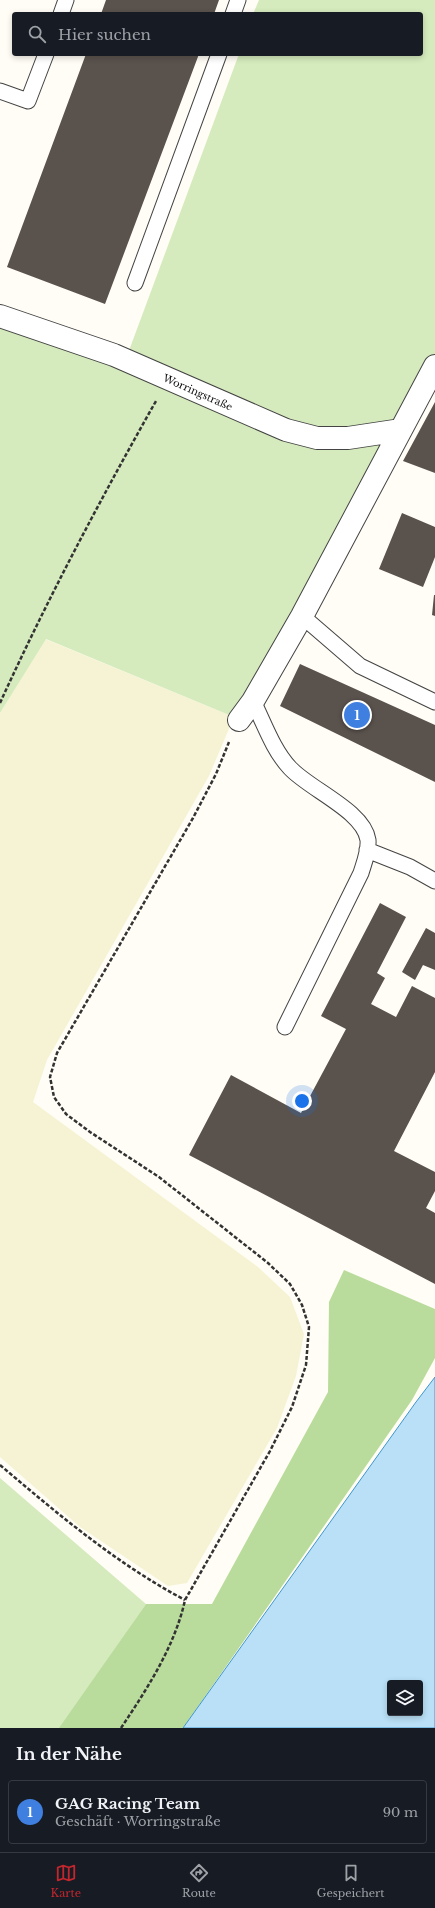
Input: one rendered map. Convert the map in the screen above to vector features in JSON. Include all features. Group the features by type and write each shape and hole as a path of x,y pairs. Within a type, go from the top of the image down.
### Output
{"street":[{"name":"Worringstraße","path":"0,316 114,355 286,430 316,438 348,438 401,430"},
{"path":"239,720 253,701 302,616 435,366"}],"lane":[{"path":"62,12 66,0"},
{"path":"234,12 238,0"},
{"path":"0,91 28,101 45,56"},
{"path":"135,283 218,56"},
{"path":"302,616 360,666 435,702"},
{"path":"253,701 280,755 290,769 347,811 361,826 368,839 367,850 361,873 285,1027"},
{"path":"367,850 410,866 435,881"}],"path":[{"path":"0,703 21,658 115,473 169,379"},
{"path":"121,1728 148,1686 170,1644 182,1615 185,1600 270,1451 292,1407 306,1365 309,1327 302,1305 290,1284 268,1263 159,1177 90,1132 66,1114 54,1097 50,1076 57,1053 193,818 216,774 239,720"},
{"path":"0,1465 61,1517 114,1556 142,1576 185,1600"}],"shaded area":[{"path":"45,639 234,717 209,776 47,1060 33,1102 258,1267 290,1297 304,1334 296,1376 277,1428 187,1583 168,1586 80,1527 0,1457 0,713"}],"green space":[{"path":"259,0 435,0 435,360 399,428 349,434 290,427 127,356 238,56 423,56 423,12 254,12"},
{"path":"0,319 282,435 397,434 234,717 46,639 0,713"},
{"path":"344,1270 435,1309 435,1358 412,1400 183,1728 59,1728 146,1604 212,1604 328,1392 329,1302"},
{"path":"0,1478 146,1604 60,1728 0,1728"}],"water":[{"path":"435,1377 435,1728 183,1728 416,1402"}],"building":[{"path":"106,0 219,0 215,12 102,12"},
{"path":"85,56 198,56 105,304 7,267"},
{"path":"435,402 435,473 403,461"},
{"path":"402,513 435,527 435,557 423,587 379,569"},
{"path":"435,595 435,616 432,615"},
{"path":"300,664 435,725 435,782 280,706"},
{"path":"380,903 406,917 377,973 385,978 371,1004 396,1017 412,986 435,998 435,1072 394,1151 435,1172 435,1191 426,1208 435,1213 435,1284 189,1155 231,1075 301,1113 346,1029 321,1016"},
{"path":"426,928 435,933 435,970 423,965 415,980 402,972"}],"place":[{"name":"GAG Racing Team","path":"357,715"}]}
